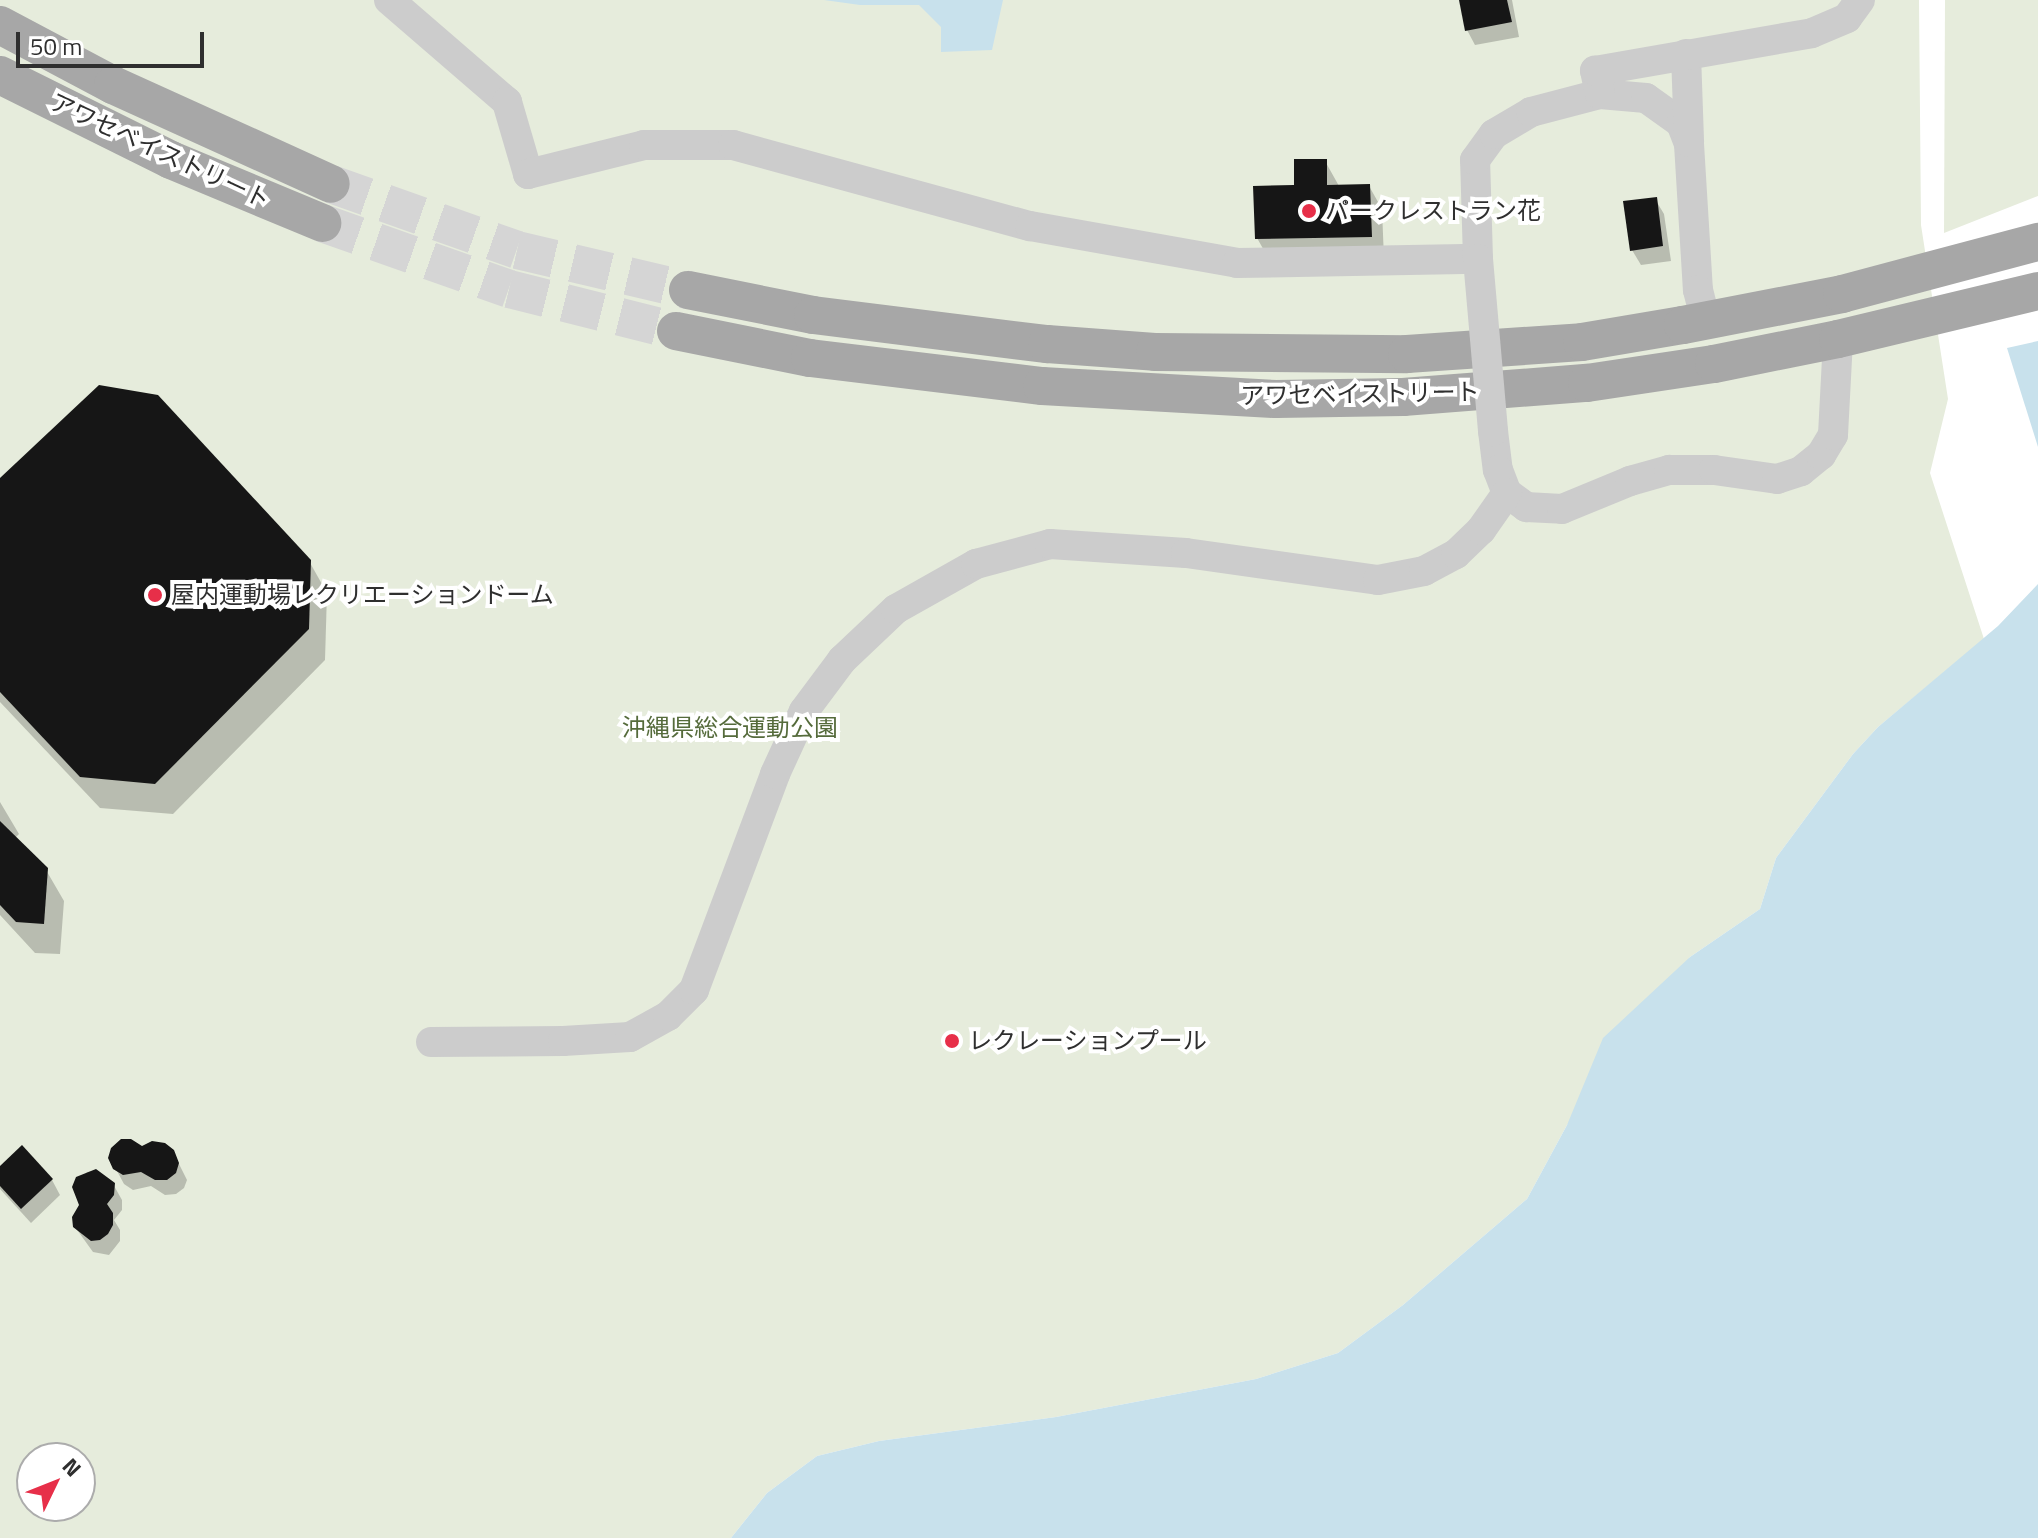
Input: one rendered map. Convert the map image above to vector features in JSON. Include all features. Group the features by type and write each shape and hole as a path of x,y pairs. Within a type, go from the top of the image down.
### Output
{"main road":[{"name":"アワセベイストリート","path":"0,25 113,85 331,184"},
{"name":"アワセベイストリート","path":"0,75 171,160 322,223"},
{"name":"アワセベイストリート","path":"688,290 813,315 937,333 1155,352 1407,354 1582,342 1706,321 1842,294 2024,246"},
{"name":"アワセベイストリート","path":"676,331 810,358 949,376 1134,393 1276,399 1403,397 1587,383 1714,364 1838,339 2030,293"}],"lane":[{"path":"389,0 507,102 528,174 644,145 733,145 1030,226 1237,263 1478,259"},
{"path":"1600,94 1595,71 1812,33 1847,18 1860,0"},
{"path":"1686,54 1698,290 1706,321"},
{"path":"1689,144 1681,123 1646,98 1600,94 1531,112 1494,134 1475,160 1478,259 1493,431 1498,470 1507,493 1526,507 1562,509 1630,481 1669,470 1714,470 1777,479 1801,471 1821,455 1833,435 1838,339"},
{"path":"431,1042 630,1037 668,1016 694,990 775,774 804,711 842,660 896,609 976,564 1050,544 1186,553 1378,580 1424,571 1456,554 1481,530 1507,493"}],"green space":[{"name":"沖縄県総合運動公園","path":"0,0 1919,0 1921,225 1948,399 1930,473 1984,639 1878,727 1853,754 1776,858 1760,909 1690,957 1567,1125 1527,1199 1403,1305 1338,1353 1256,1379 1056,1417 879,1441 817,1456 767,1493 731,1538 0,1538"},
{"path":"1945,0 2038,0 2038,196 1944,233"}],"water":[{"path":"824,0 1003,0 992,50 941,52 941,27 919,5 860,5"},
{"path":"2038,341 2038,447 2007,348"},
{"path":"2038,584 2038,1538 731,1538 767,1493 817,1456 879,1441 1056,1417 1256,1379 1338,1353 1403,1305 1527,1199 1567,1125 1603,1038 1690,957 1760,909 1776,858 1853,754 1878,727 1998,626"}],"building":[{"path":"1459,0 1507,0 1512,22 1465,31"},
{"path":"1294,159 1327,159 1327,185 1370,184 1372,237 1255,239 1253,186 1294,185"},
{"path":"1657,197 1663,246 1630,251 1623,201"},
{"name":"屋内運動場レクリエーションドーム","path":"99,385 158,395 311,560 309,629 155,784 80,777 0,692 0,478"},
{"path":"0,821 48,868 44,924 16,922 0,905"},
{"path":"121,1139 131,1139 142,1146 152,1141 165,1143 174,1150 179,1163 176,1173 167,1180 155,1180 141,1172 123,1175 113,1169 108,1158 111,1148"},
{"path":"22,1145 53,1179 21,1209 0,1186 0,1166"},
{"path":"96,1169 115,1183 114,1195 107,1204 113,1213 113,1225 100,1240 91,1241 73,1227 72,1217 79,1205 72,1187 76,1177"}],"tunnel":[{"path":"331,184 517,250 688,290"},
{"path":"322,223 509,289 676,331"}],"place":[{"name":"パークレストラン花","path":"1309,211"},
{"name":"屋内運動場レクリエーションドーム","path":"155,595"},
{"name":"レクレーションプール","path":"952,1041"}]}
